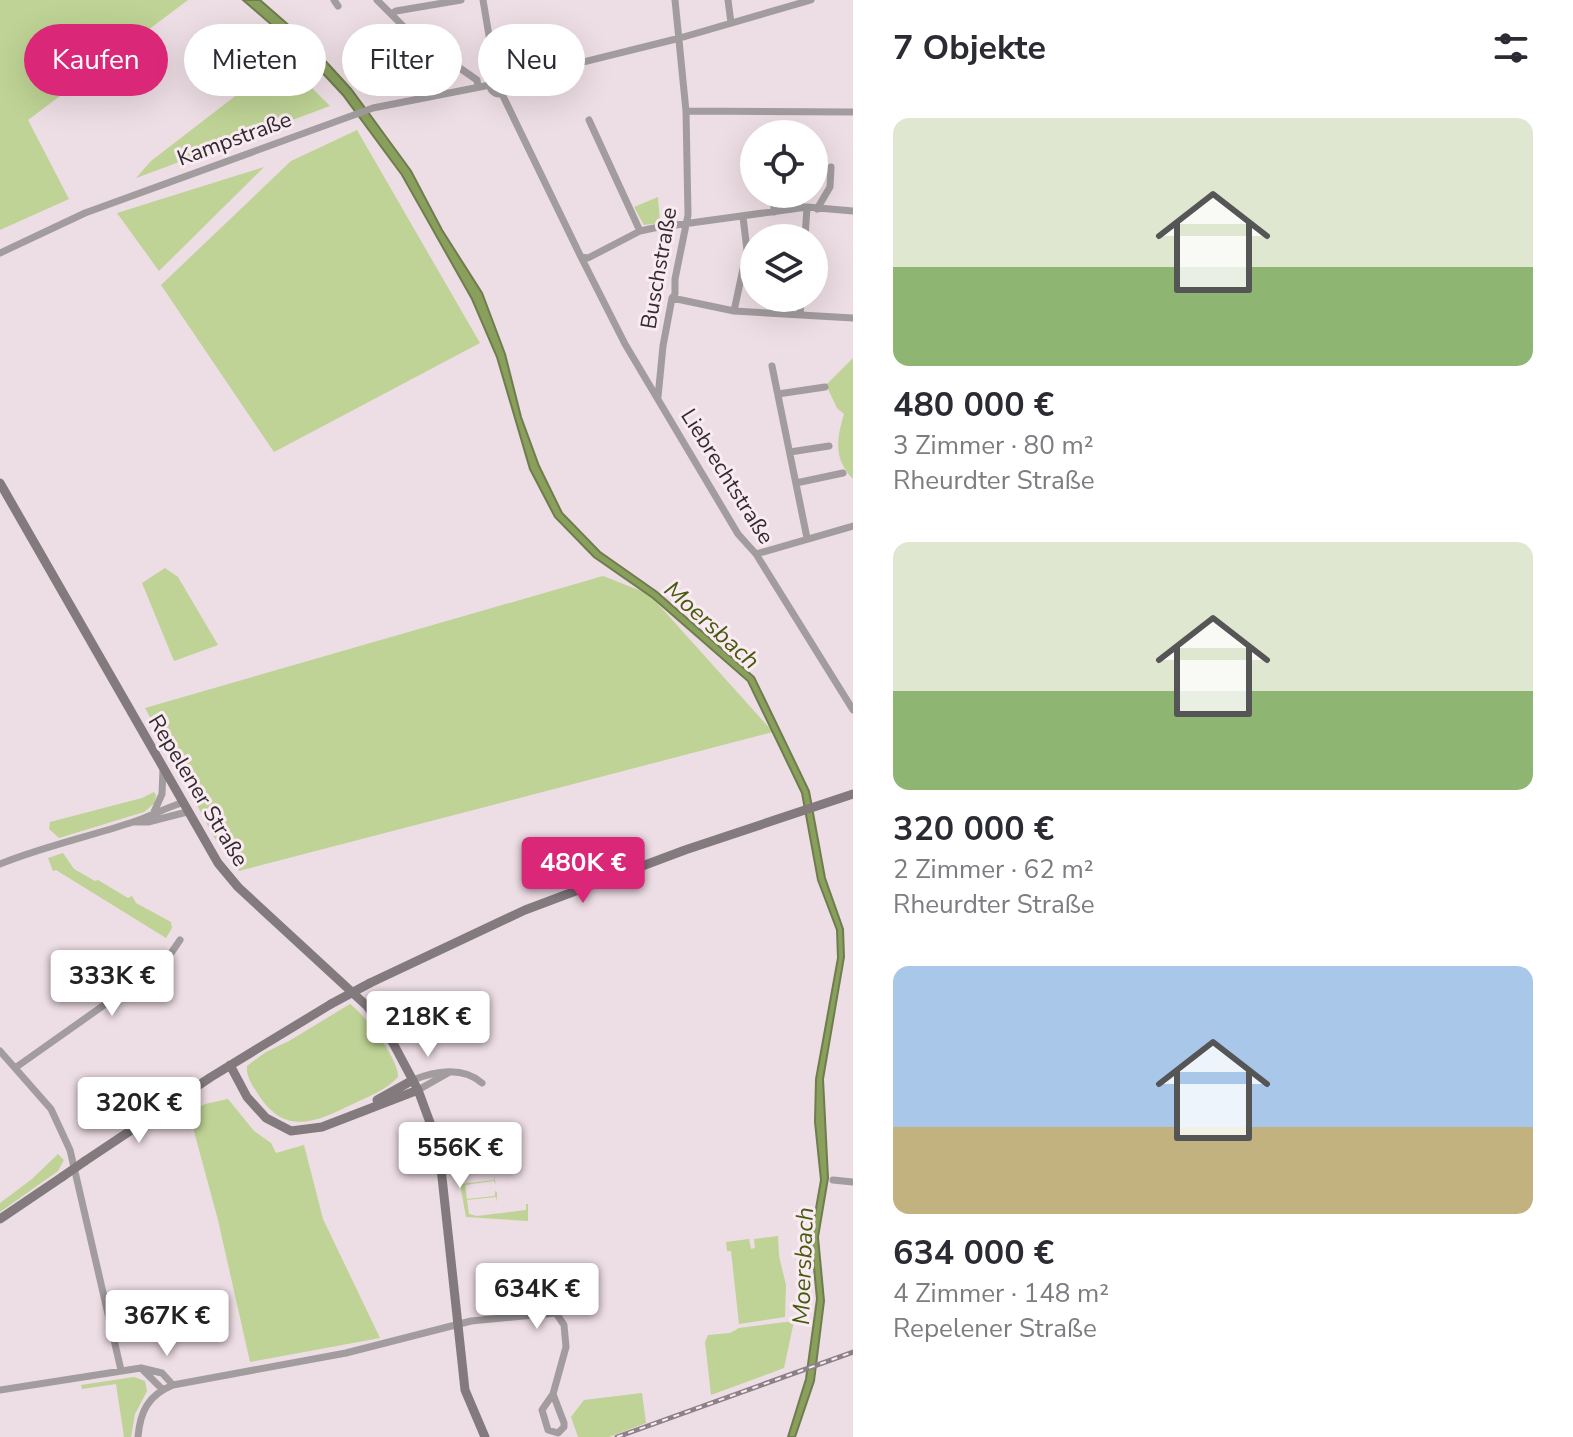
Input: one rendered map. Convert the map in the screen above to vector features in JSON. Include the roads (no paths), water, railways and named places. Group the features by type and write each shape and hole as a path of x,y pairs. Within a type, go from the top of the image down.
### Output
{"main road":[{"name":"Repelener Straße","path":"0,483 218,863 238,887 367,1006 393,1043 415,1085 435,1136 441,1168 465,1390 485,1437"},
{"path":"0,1219 230,1065 370,983 540,904 685,850 853,794"},
{"path":"230,1065 247,1097 266,1118 291,1131 311,1130 415,1085"}],"street":[{"path":"377,0 412,35 477,80 478,86"},
{"path":"391,14 461,0"},
{"path":"483,0 487,24"},
{"name":"Buschstraße","path":"658,399 663,346 687,222 686,111 675,0"},
{"path":"728,0 731,23"},
{"path":"585,62 811,0"},
{"name":"Kampstraße","path":"0,253 76,216 343,118 373,108 478,86"},
{"name":"Liebrechtstraße","path":"503,96 625,344 738,534 756,554 853,710"},
{"path":"686,111 853,112"},
{"path":"589,120 640,231"},
{"path":"817,209 830,187 831,167"},
{"path":"583,258 640,231 687,222 804,208 853,211"},
{"path":"804,208 805,224"},
{"path":"734,311 747,250 743,217"},
{"path":"672,298 734,311 853,318"},
{"path":"772,366 807,538"},
{"path":"778,394 825,387"},
{"path":"790,452 829,446"},
{"path":"796,483 843,473"},
{"path":"756,554 853,526"},
{"path":"154,812 162,794 163,769"},
{"path":"0,864 134,822 154,812 185,807"},
{"path":"134,822 148,822 185,807"},
{"path":"15,1068 165,962 180,940"},
{"path":"0,1051 51,1109 70,1150 121,1370"},
{"path":"415,1085 450,1072 471,1075 482,1083"},
{"path":"833,1180 853,1182"},
{"path":"138,1437 143,1409 162,1389 173,1385 346,1353 471,1321 556,1313 564,1325 566,1347 553,1394 542,1410 548,1430 554,1434 562,1431 564,1423 553,1394"},
{"path":"141,1368 162,1389"},
{"path":"0,1390 141,1368 162,1373 173,1385"}],"railway":[{"path":"617,1437 853,1352"}],"water label":[{"name":"Moersbach","path":"712,625"},
{"name":"Moersbach","path":"803,1266"}]}
